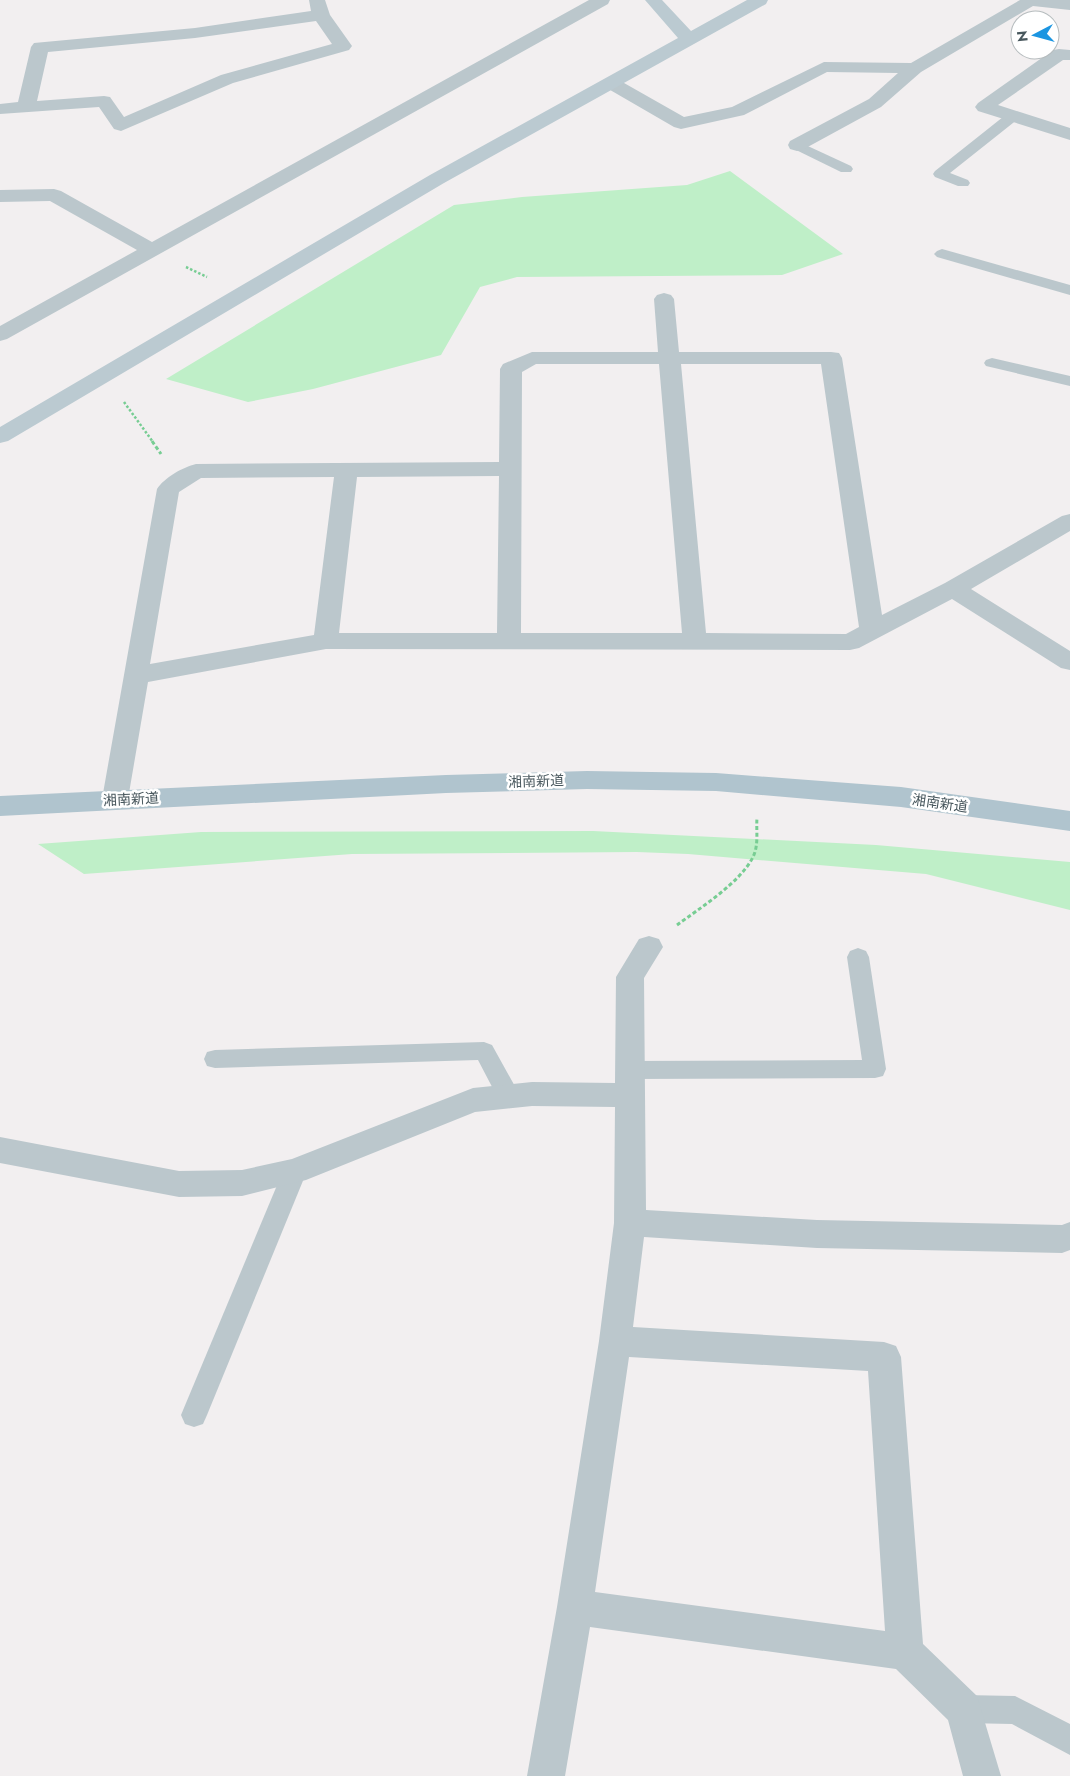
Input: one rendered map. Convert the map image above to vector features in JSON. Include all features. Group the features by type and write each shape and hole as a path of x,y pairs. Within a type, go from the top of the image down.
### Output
{"main road":[{"name":"湘南新道","path":"0,806 446,784 587,780 716,782 759,785 901,798 1070,821"}],"street":[{"path":"0,335 602,0"},
{"path":"653,0 688,39"},
{"path":"0,436 105,376 241,293 437,179 760,0"},
{"path":"797,145 875,103 916,68 1030,1 1070,6"},
{"path":"0,109 26,107 104,101 121,125 227,79 342,46 319,8 195,33 40,47 26,107"},
{"path":"1070,55 1059,54 984,107 1070,134"},
{"path":"611,83 681,123 738,111 824,67 916,68"},
{"path":"0,196 54,195 152,250"},
{"path":"664,299 695,642"},
{"path":"509,641 510,369 532,358 831,358 872,631"},
{"path":"116,800 168,489 196,471 510,469"},
{"path":"326,641 346,470"},
{"path":"137,675 326,641 850,642 952,589 1070,521"},
{"path":"952,589 1070,662"},
{"path":"546,1776 575,1607 615,1341 630,1223 630,977 649,947"},
{"path":"0,1150 179,1184 242,1183 295,1171 473,1100 630,1083"},
{"path":"630,1223 816,1234 1062,1239 1070,1236"},
{"path":"615,1341 884,1357 905,1652"},
{"path":"575,1607 905,1652 964,1709 982,1776"}],"lane":[{"path":"963,183 940,174 1013,116"},
{"path":"797,145 846,170"},
{"path":"942,254 1070,290"},
{"path":"992,363 1070,381"},
{"path":"630,1083 875,1069 858,957"},
{"path":"215,1059 484,1051 509,1097"},
{"path":"194,1415 295,1171"},
{"path":"964,1709 1015,1710 1070,1740"}],"path":[{"path":"152,250 241,293"},
{"path":"105,376 154,447 182,480"},
{"path":"649,947 739,874 752,859 755,851 759,785"}],"green space":[{"path":"730,171 843,254 782,275 517,277 480,287 441,355 313,389 248,402 166,379 454,205 522,197 687,185"},
{"path":"593,831 876,845 1070,862 1070,910 926,874 688,854 637,852 352,854 84,874 38,844 201,832"}]}
